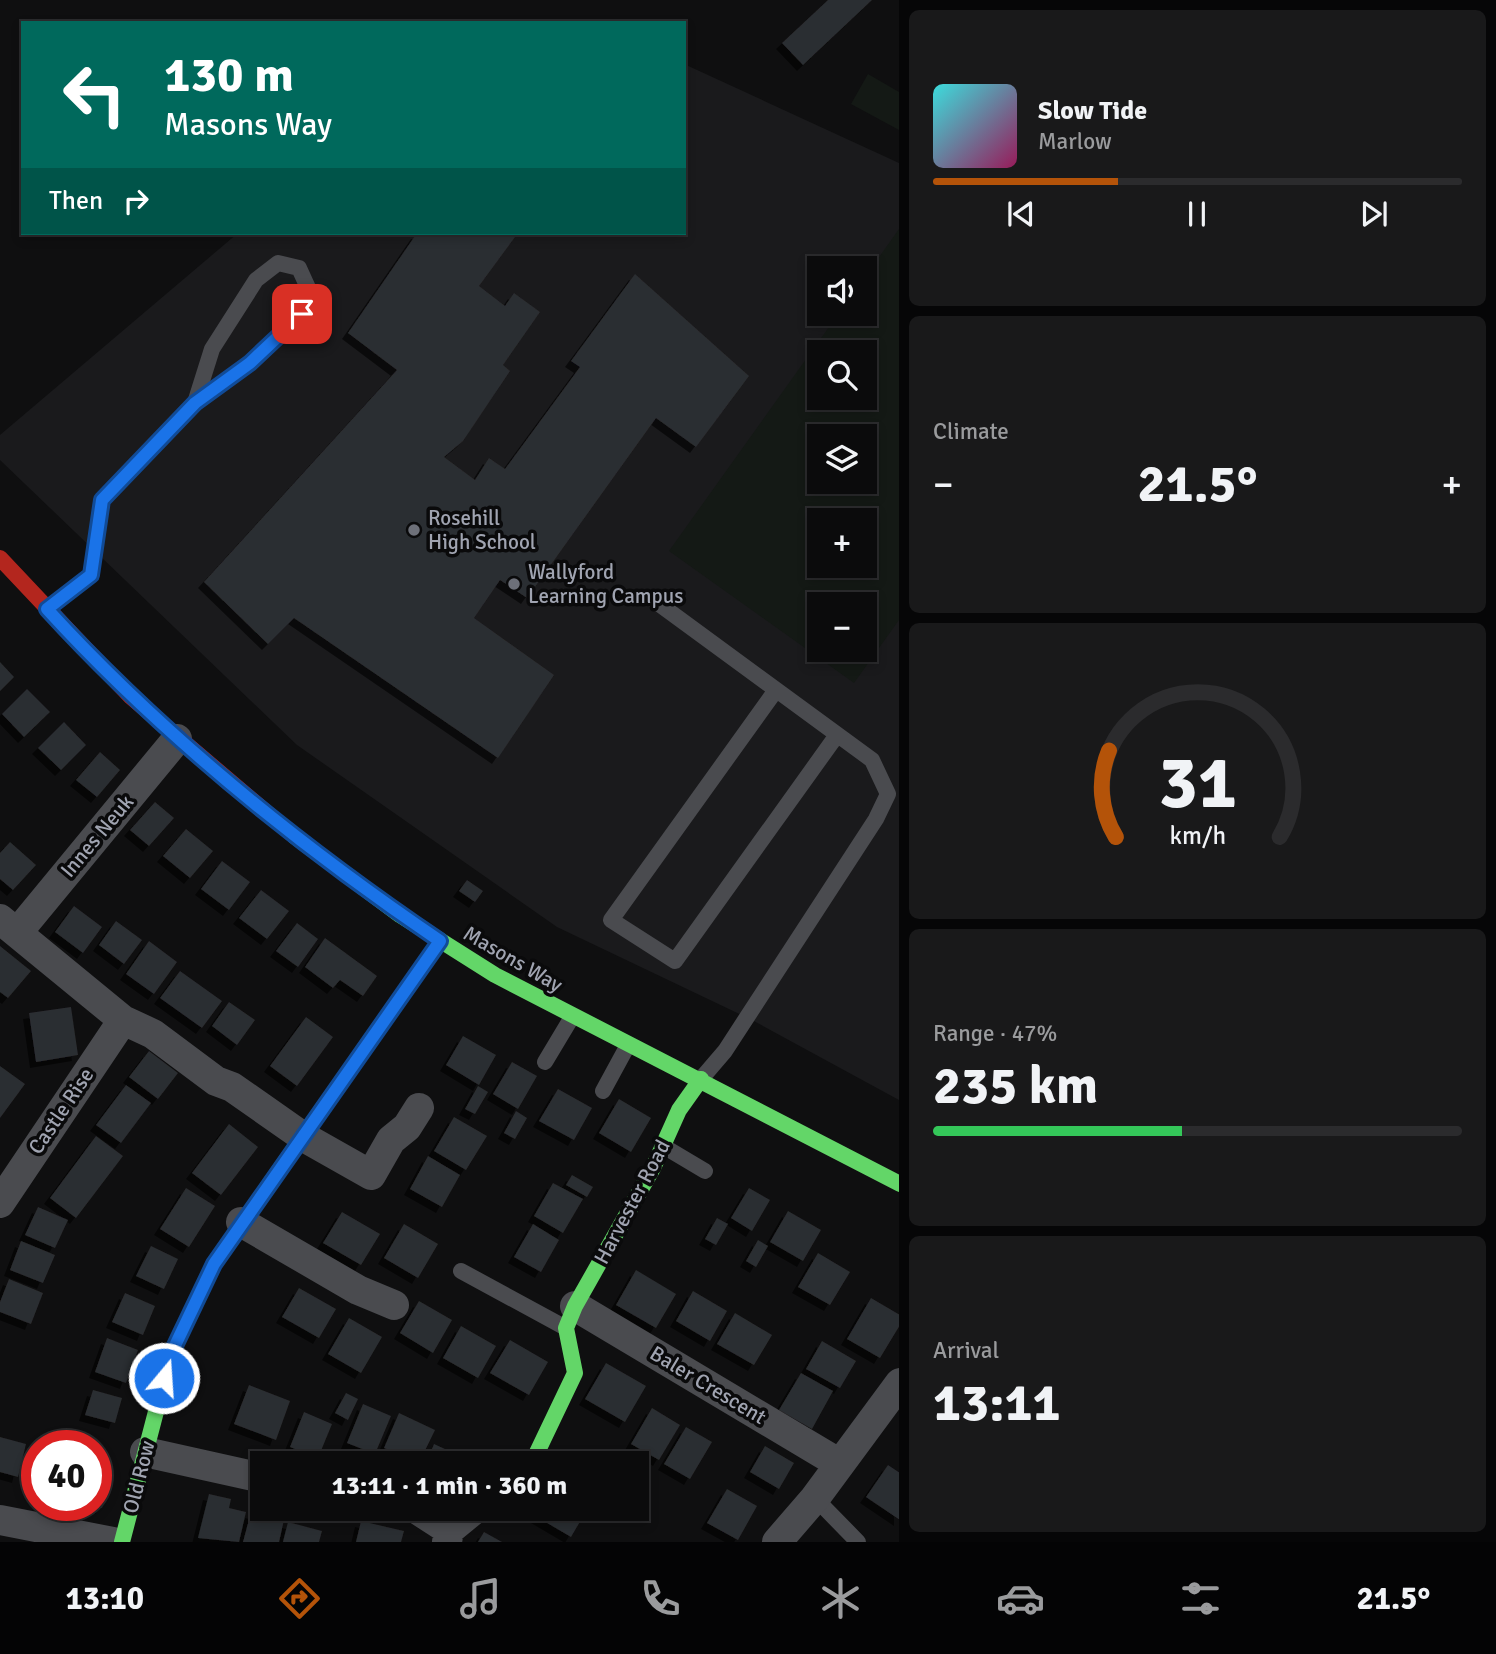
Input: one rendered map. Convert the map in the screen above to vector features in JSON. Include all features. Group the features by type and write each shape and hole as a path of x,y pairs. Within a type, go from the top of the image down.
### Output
{"street":[{"name":"Masons Way","path":"0,558 95,662 177,739 292,835 440,941 572,1017 823,1140 899,1184"},
{"name":"Innes Neuk","path":"8,926 177,739"},
{"path":"8,926 123,1020 153,1034 216,1082 232,1087 302,1136 371,1175 391,1140 407,1127 419,1108"},
{"name":"Old Row","path":"122,1542 171,1354 214,1264 440,941"},
{"name":"Castle Rise","path":"0,1203 123,1020"},
{"name":"Harvester Road","path":"571,1317 663,1146 679,1110 701,1079"},
{"path":"241,1223 358,1290 394,1305"},
{"path":"538,1451 575,1373 571,1317"},
{"name":"Baler Crescent","path":"571,1317 840,1464"},
{"path":"777,1542 815,1498 899,1383"},
{"path":"145,1452 250,1475"},
{"path":"0,1520 113,1542"},
{"path":"430,1521 448,1536 463,1521"}],"lane":[{"path":"47,609 91,575 102,500 195,403 250,363 302,314 309,290 299,268 278,263 256,280 212,349 195,403"},
{"path":"651,598 872,760 888,794 876,819 725,1051 701,1079"},
{"path":"776,690 611,920 675,961 837,734"},
{"path":"545,1062 572,1017"},
{"path":"603,1091 628,1045"},
{"path":"663,1146 705,1171"},
{"path":"461,1272 571,1317"},
{"path":"815,1498 859,1542"}],"shaded area":[{"name":"Wallyford Learning Campus","path":"686,65 899,163 899,1100 752,1020 557,927 297,745 0,460 0,435 236,235 686,235"},
{"path":"868,74 899,92 899,130 851,104"},
{"path":"899,229 899,620 877,651 877,592 807,592 807,649 669,551 807,358 807,410 877,410 877,340 820,340 830,326 877,326 877,260"},
{"path":"825,662 869,662 854,683"}],"building":[{"path":"828,0 872,0 803,65 782,43"},
{"name":"Rosehill High School","path":"416,235 517,235 479,286 505,306 514,293 540,312 503,365 510,371 463,441 444,457 475,480 489,458 505,469 580,367 571,361 635,274 749,376 696,447 656,418 527,598 500,580 474,618 554,675 498,758 294,618 268,644 204,582 397,370 348,333"},
{"path":"0,662 14,677 0,691"},
{"path":"27,689 50,712 24,737 2,714"},
{"path":"64,722 86,745 61,770 38,748"},
{"path":"100,752 120,770 97,797 76,780"},
{"path":"155,802 174,818 149,846 130,830"},
{"path":"186,829 213,851 190,878 163,856"},
{"path":"10,842 36,865 13,890 0,879 0,853"},
{"path":"222,861 250,882 229,910 201,889"},
{"path":"467,880 483,891 475,902 459,891"},
{"path":"261,890 289,911 267,939 239,918"},
{"path":"74,906 102,927 83,953 55,932"},
{"path":"116,921 142,940 124,964 99,945"},
{"path":"297,923 318,939 298,967 276,951"},
{"path":"325,938 377,976 363,996 340,980 333,988 305,967"},
{"path":"149,941 177,962 154,994 126,974"},
{"path":"0,946 31,971 8,998 0,992"},
{"path":"180,971 222,1001 202,1028 160,998"},
{"path":"229,1002 255,1020 237,1045 212,1026"},
{"path":"71,1007 78,1055 36,1062 29,1013"},
{"path":"306,1017 333,1037 297,1086 270,1066"},
{"path":"463,1036 496,1055 479,1085 446,1065"},
{"path":"149,1051 178,1073 158,1099 129,1077"},
{"path":"512,1062 537,1076 518,1109 493,1094"},
{"path":"0,1066 25,1084 0,1118"},
{"path":"126,1085 151,1103 121,1143 96,1125"},
{"path":"478,1086 488,1092 475,1114 465,1109"},
{"path":"558,1089 592,1108 574,1140 539,1121"},
{"path":"619,1099 651,1118 631,1152 599,1133"},
{"path":"516,1111 527,1118 515,1139 504,1133"},
{"path":"454,1117 487,1136 466,1170 434,1151"},
{"path":"229,1124 258,1147 221,1195 192,1173"},
{"path":"96,1136 123,1156 76,1218 50,1198"},
{"path":"428,1156 460,1175 442,1207 410,1189"},
{"path":"572,1175 593,1187 587,1197 566,1185"},
{"path":"553,1183 583,1199 563,1233 534,1216"},
{"path":"186,1188 215,1206 189,1247 160,1229"},
{"path":"749,1188 770,1200 752,1231 731,1218"},
{"path":"38,1207 68,1220 55,1248 25,1235"},
{"path":"788,1211 821,1230 803,1261 770,1242"},
{"path":"342,1212 380,1234 361,1265 323,1243"},
{"path":"717,1218 728,1224 716,1245 705,1239"},
{"path":"404,1224 438,1244 418,1278 384,1258"},
{"path":"533,1224 559,1240 541,1272 514,1257"},
{"path":"758,1240 768,1246 756,1267 746,1261"},
{"path":"21,1241 55,1255 43,1283 10,1270"},
{"path":"151,1246 178,1259 164,1289 136,1276"},
{"path":"818,1253 850,1272 830,1305 798,1287"},
{"path":"636,1270 676,1294 656,1328 616,1305"},
{"path":"9,1279 43,1293 31,1324 0,1312 0,1302"},
{"path":"299,1288 336,1309 319,1338 282,1317"},
{"path":"693,1291 727,1311 710,1341 676,1321"},
{"path":"125,1293 155,1306 143,1335 112,1322"},
{"path":"871,1298 899,1314 899,1327 880,1358 847,1339"},
{"path":"419,1301 452,1320 433,1353 400,1333"},
{"path":"735,1313 772,1335 754,1365 717,1344"},
{"path":"349,1318 382,1337 361,1373 328,1354"},
{"path":"461,1326 496,1346 478,1378 443,1358"},
{"path":"107,1338 138,1350 126,1383 95,1372"},
{"path":"510,1340 548,1362 529,1395 490,1373"},
{"path":"822,1341 856,1361 840,1388 806,1369"},
{"path":"606,1363 646,1386 625,1422 585,1399"},
{"path":"801,1373 833,1391 812,1429 779,1410"},
{"path":"249,1385 290,1401 276,1440 234,1424"},
{"path":"93,1390 122,1398 115,1423 85,1415"},
{"path":"346,1393 358,1399 348,1420 335,1413"},
{"path":"363,1404 391,1416 376,1451 367,1451 347,1443"},
{"path":"652,1408 680,1425 659,1460 649,1454 649,1451 631,1444"},
{"path":"304,1412 332,1424 321,1451 300,1451 290,1447"},
{"path":"399,1413 435,1430 425,1451 391,1451 384,1448"},
{"path":"686,1427 712,1442 690,1479 664,1464"},
{"path":"0,1437 21,1443 18,1477 0,1472"},
{"path":"434,1444 449,1451 431,1451"},
{"path":"765,1446 794,1463 779,1489 750,1472"},
{"path":"888,1465 899,1472 899,1519 866,1497"},
{"path":"727,1489 757,1506 738,1540 707,1523"},
{"path":"209,1494 231,1499 229,1508 246,1512 239,1542 198,1538"},
{"path":"250,1516 250,1521 284,1521 279,1542 243,1542"},
{"path":"361,1521 404,1531 401,1542 356,1542"},
{"path":"544,1521 580,1521 571,1537"},
{"path":"288,1522 322,1531 319,1542 283,1542"},
{"path":"484,1532 502,1542 478,1542"}],"traffic: fast":[{"path":"293,835 400,915 495,975 899,1183"},
{"path":"538,1451 575,1373 566,1328 575,1306 653,1168 679,1110 701,1079"},
{"path":"122,1542 171,1354 214,1264 287,1159"}],"traffic: slow":[{"path":"287,1159 440,941"}],"traffic: jam":[{"path":"0,558 131,697 293,835"}],"place":[{"name":"Rosehill High School","path":"414,530"},
{"name":"Wallyford Learning Campus","path":"514,584"}],"route":[{"path":"164,1378 171,1354 214,1264 440,941 292,835 224,780 95,662 47,609 91,575 102,500 195,403 250,363 302,314"}]}
